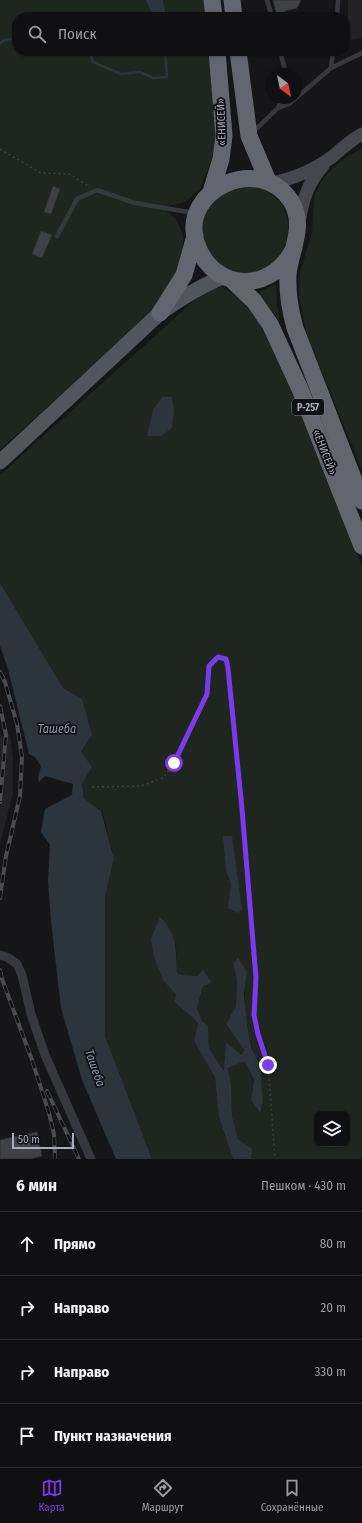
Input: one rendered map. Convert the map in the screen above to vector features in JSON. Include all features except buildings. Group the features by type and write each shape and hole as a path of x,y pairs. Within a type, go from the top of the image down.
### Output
{"highway":[{"path":"212,0 213,12"},
{"path":"232,0 233,12"},
{"name":"«ЕНИСЕЙ»","path":"212,192 221,159 224,136 217,56"},
{"name":"«ЕНИСЕЙ»","path":"239,56 249,136 269,182"},
{"name":"«ЕНИСЕЙ»","path":"362,501 293,321 289,300 288,272 298,225 296,213 290,201 282,191 269,182 253,178 238,179 224,184 212,192 197,213 195,236 203,257 213,270 228,279 254,301 270,324 300,388 362,546"},
{"path":"160,313 184,275 195,236"},
{"name":"«ЕНИСЕЙ»","path":"228,279 245,282 257,280 267,276 286,261 294,248"}],"main road":[{"path":"0,462 160,313 186,295 208,283 228,279"}],"street":[{"path":"269,182 286,181 304,173 330,158 362,134"},
{"path":"298,225 310,182 315,174 330,158"},
{"path":"0,955 7,957 17,964 22,975 31,1014 45,1055 91,1159"}],"lane":[{"path":"267,0 271,12"},
{"path":"337,12 338,0"},
{"path":"278,108 289,104 331,68 362,53"},
{"path":"281,56 284,68"},
{"path":"331,68 332,56"},
{"path":"249,136 278,108 280,104"},
{"path":"57,236 77,199 97,190 135,203 197,213"}],"path":[{"path":"0,149 41,173 69,174 97,190"},
{"path":"92,786 140,786 163,778 174,763 207,694 209,666 218,657 226,659 242,801 256,978 254,1015 258,1034 268,1065 275,1159"}],"shaded area":[{"path":"0,0 204,0 205,12 12,12 12,56 209,56 217,138 210,164 200,189 185,202 161,208 175,218 183,234 183,248 177,274 153,310 0,450"},
{"path":"348,0 362,0 362,38 350,40 350,12 348,12"},
{"path":"362,148 362,470 307,335 299,296 300,272 312,233 314,197 322,180 339,162"},
{"path":"233,186 257,187 274,196 284,209 288,224 286,240 280,255 268,267 253,273 234,272 226,269 216,262 210,256 200,230 206,207"},
{"path":"276,284 277,305 280,322 259,292"},
{"path":"221,287 237,296 257,318 293,391 362,566 362,1159 251,1159 251,1149 238,1139 232,1116 231,1084 228,1067 245,1060 254,1080 251,1100 260,1065 249,1039 245,1020 245,990 247,971 233,963 237,980 236,1006 226,1024 244,1050 241,1055 226,1043 225,1072 209,1048 208,1025 202,1021 197,1008 203,986 212,983 198,976 181,975 177,973 176,944 163,980 176,995 180,1007 193,1017 198,1025 194,1041 215,1077 219,1117 233,1159 152,1159 105,1036 105,896 114,859 102,811 84,798 82,783 92,767 81,751 82,699 63,688 0,583 0,475 206,290"},
{"path":"0,734 2,736 10,735 13,757 13,794 0,844"}],"water":[{"path":"146,0 163,0 165,12 151,12"},
{"path":"162,397 172,397 174,411 172,428 161,436 147,436 153,410"},
{"name":"Ташеба","path":"0,583 63,688 82,699 92,735 81,751 92,767 82,784 84,798 101,811 114,859 105,896 105,1036 152,1159 116,1159 82,1080 61,1008 48,882 50,845 41,832 45,809 72,795 73,784 45,776 39,782 38,778 41,766 35,757 29,754 8,669 0,646"},
{"path":"223,836 232,836 242,909 238,913 228,908 231,884 226,870"},
{"path":"160,917 166,923 173,936 176,950 177,973 181,975 198,976 203,970 212,983 203,986 197,1008 202,1021 208,1025 209,1048 224,1071 226,1042 241,1055 244,1050 226,1024 236,1006 237,980 233,963 238,958 247,971 244,995 251,1047 260,1065 263,1102 260,1113 251,1100 254,1080 245,1061 228,1068 231,1084 232,1116 238,1139 252,1149 251,1159 233,1159 219,1117 215,1077 194,1041 198,1024 174,1001 176,995 163,980 154,957 151,939"}],"waterway":[{"path":"0,44 3,41 12,38"},
{"path":"91,56 93,62 121,74 140,72 153,78 167,77 165,56"}],"railway":[{"path":"0,672 5,682 17,724 22,757 20,796 6,856 0,898"},
{"path":"0,706 6,735 0,802"},
{"path":"0,970 49,1113 54,1134 55,1159"},
{"path":"47,1091 79,1159"}],"route":[{"path":"174,763 207,694 209,666 218,657 226,659 242,809 256,978 254,1015 258,1034 268,1065"}]}
